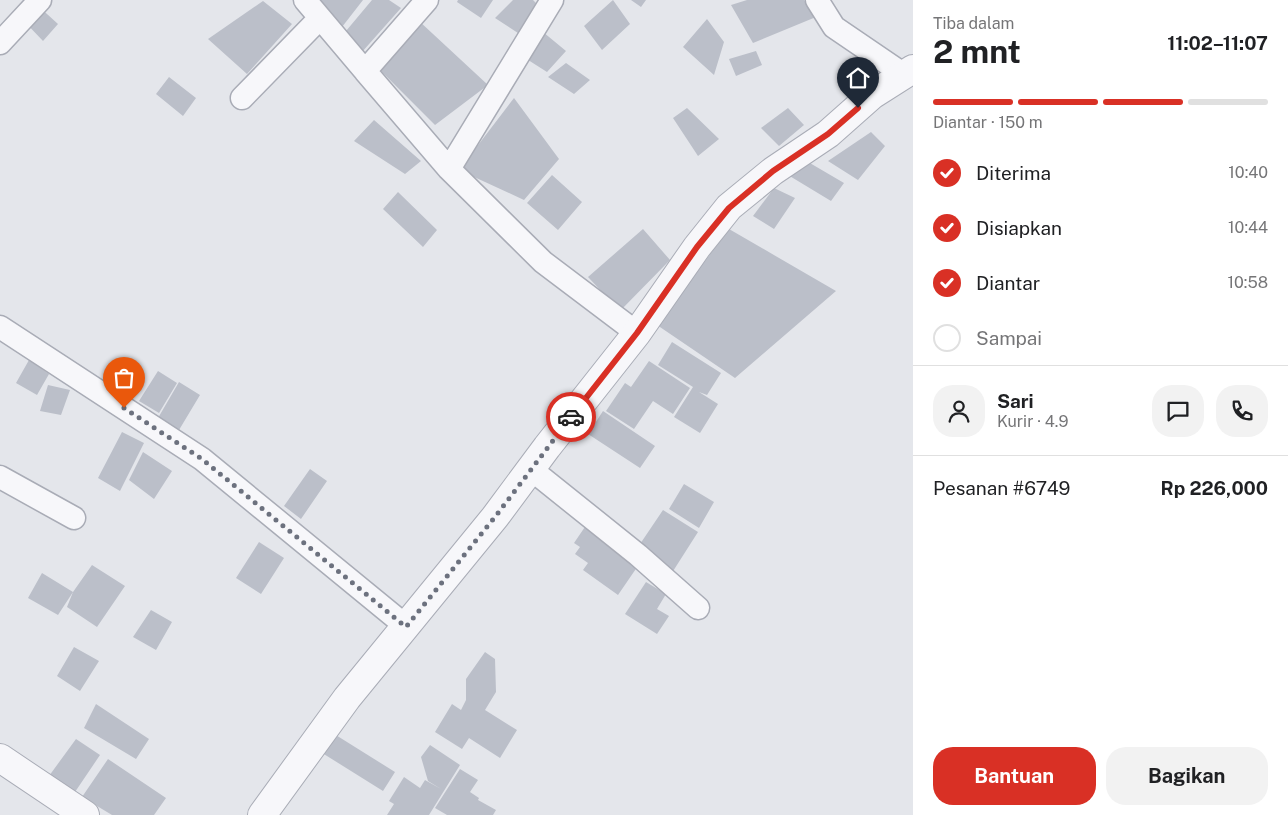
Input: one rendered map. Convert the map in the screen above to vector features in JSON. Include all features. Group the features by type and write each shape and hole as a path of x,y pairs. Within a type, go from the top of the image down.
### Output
{"street":[{"path":"0,43 40,0"},
{"path":"306,0 449,170 543,262 637,333"},
{"path":"365,71 427,0"},
{"path":"449,170 552,0"},
{"path":"262,815 347,698 532,470 637,333 697,247 729,208 773,171 828,134 872,95 908,71 834,27 817,0"},
{"path":"242,98 320,18"},
{"path":"0,327 202,459 406,627"},
{"path":"532,470 638,555 698,608"},
{"path":"0,477 74,518"},
{"path":"0,758 86,815"}],"building":[{"path":"317,0 363,0 342,27"},
{"path":"372,0 389,0 401,8 362,52 346,31"},
{"path":"458,0 493,0 481,18 457,2"},
{"path":"513,0 533,0 540,7 518,33 495,18"},
{"path":"613,0 630,24 602,50 584,26"},
{"path":"631,0 646,0 641,7"},
{"path":"747,0 804,0 816,17 753,43 731,5"},
{"path":"263,1 292,24 247,74 208,39"},
{"path":"36,4 58,24 43,41 23,20"},
{"path":"707,19 724,42 714,75 683,47"},
{"path":"419,21 488,85 435,125 377,67"},
{"path":"543,32 566,51 547,72 525,58"},
{"path":"756,51 762,65 736,76 729,59"},
{"path":"566,63 590,80 574,94 548,77"},
{"path":"169,77 196,98 183,116 156,94"},
{"path":"514,98 559,159 524,200 459,170"},
{"path":"687,108 719,139 698,156 673,118"},
{"path":"788,108 804,125 779,146 761,128"},
{"path":"374,120 421,161 405,174 354,141"},
{"path":"871,132 885,146 858,180 828,161"},
{"path":"803,159 844,183 831,201 788,175"},
{"path":"552,175 582,202 558,230 527,203"},
{"path":"774,188 795,198 774,229 753,216"},
{"path":"398,192 437,230 423,247 383,209"},
{"path":"643,229 670,260 620,311 588,277"},
{"path":"729,229 836,291 735,378 657,325"},
{"path":"672,342 721,373 707,395 699,392 718,404 700,433 674,417 693,387 658,365"},
{"path":"29,360 49,374 37,395 16,383"},
{"path":"649,361 690,388 673,414 653,401 634,429 606,411 625,383 631,387"},
{"path":"158,371 177,383 159,413 139,401"},
{"path":"179,382 200,395 179,430 158,418"},
{"path":"48,385 70,390 61,415 40,411"},
{"path":"603,411 655,446 640,468 588,434"},
{"path":"122,432 144,443 120,491 98,478"},
{"path":"143,452 172,471 154,499 129,480"},
{"path":"310,469 327,481 301,519 284,506"},
{"path":"684,484 714,502 699,528 669,509"},
{"path":"663,510 698,532 668,579 636,550"},
{"path":"589,521 642,560 618,595 583,570 588,563 575,554 580,547 574,543"},
{"path":"259,542 284,558 261,594 236,578"},
{"path":"92,565 125,586 97,627 67,607 73,592"},
{"path":"42,573 73,592 58,615 28,598"},
{"path":"646,582 666,594 657,609 669,616 657,634 625,614"},
{"path":"151,610 172,622 156,650 133,637"},
{"path":"74,647 99,661 80,691 57,676"},
{"path":"485,652 495,659 496,692 485,710 517,730 500,758 469,738 462,749 435,732 452,704 461,710 466,700 466,679"},
{"path":"96,704 149,739 136,759 84,728"},
{"path":"331,732 395,772 383,791 319,751"},
{"path":"76,739 100,755 75,792 49,776"},
{"path":"430,745 460,765 429,815 387,815 394,804 389,801 404,777 420,788 425,780 441,789 428,781 421,757"},
{"path":"108,759 166,798 154,815 112,815 82,797"},
{"path":"460,769 478,780 470,792 479,798 478,800 496,810 493,815 447,815 435,808"}],"way so far":[{"path":"124,408 202,459 406,627 532,470 571,417"}],"route":[{"path":"571,417 637,333 697,247 729,208 773,171 828,134 858,108"}]}
